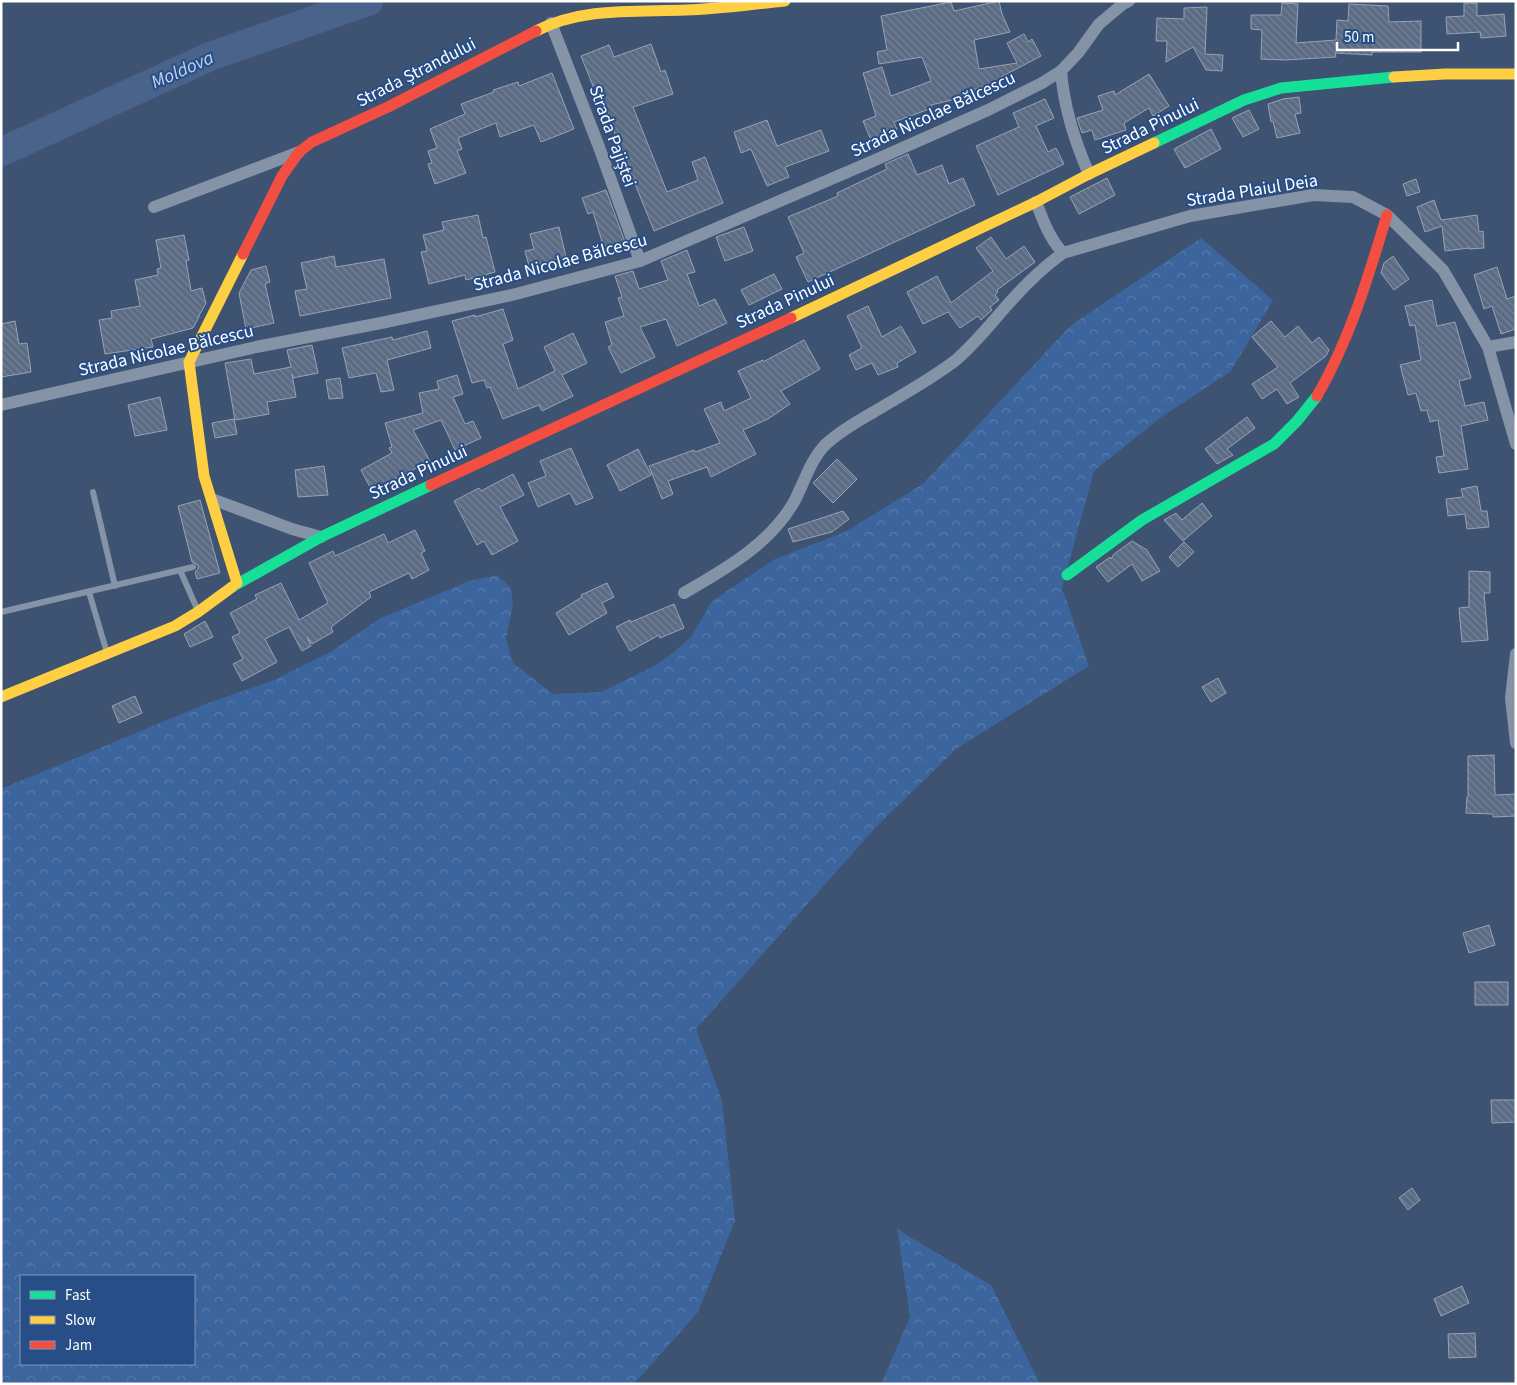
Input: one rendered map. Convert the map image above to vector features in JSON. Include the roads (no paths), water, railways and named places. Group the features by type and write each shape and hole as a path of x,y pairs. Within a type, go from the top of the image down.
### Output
{"street":[{"name":"Strada Ștrandului","path":"189,362 282,176 298,152 312,142 396,103 551,23 575,17 627,10 687,10 785,1"},
{"name":"Strada Nicolae Bălcescu","path":"1,405 256,347 512,295 640,261 873,162 1034,87 1061,71 1078,53 1099,24 1129,1"},
{"name":"Strada Pajiștei","path":"551,23 599,147 640,261"},
{"path":"1061,71 1070,123 1089,174"},
{"name":"Strada Pinului","path":"1,697 159,633 198,612 237,583 321,537 498,453 696,363 1036,202 1089,174 1244,100 1281,88 1389,77 1445,74 1516,74"},
{"path":"154,207 298,152"},
{"name":"Strada Plaiul Deia","path":"1063,253 1190,216 1313,195 1353,198 1387,215 1443,270 1488,347 1516,444"},
{"path":"684,593 746,556 771,532 793,503 816,456 824,446 860,420 956,360 970,349 1024,286 1049,262 1063,253 1047,231 1036,202"},
{"path":"1067,575 1142,520 1274,444 1287,433 1315,401 1341,353 1387,215"},
{"path":"1488,347 1516,342"},
{"path":"189,362 204,476 237,583"},
{"path":"212,498 292,529 321,537"},
{"path":"1516,654 1511,698 1516,743"}],"lane":[{"path":"93,492 115,586"},
{"path":"1,612 193,567"},
{"path":"180,570 198,612"},
{"path":"89,592 107,653"}],"waterway":[{"name":"Moldova","path":"1,152 211,56 369,1"}]}
